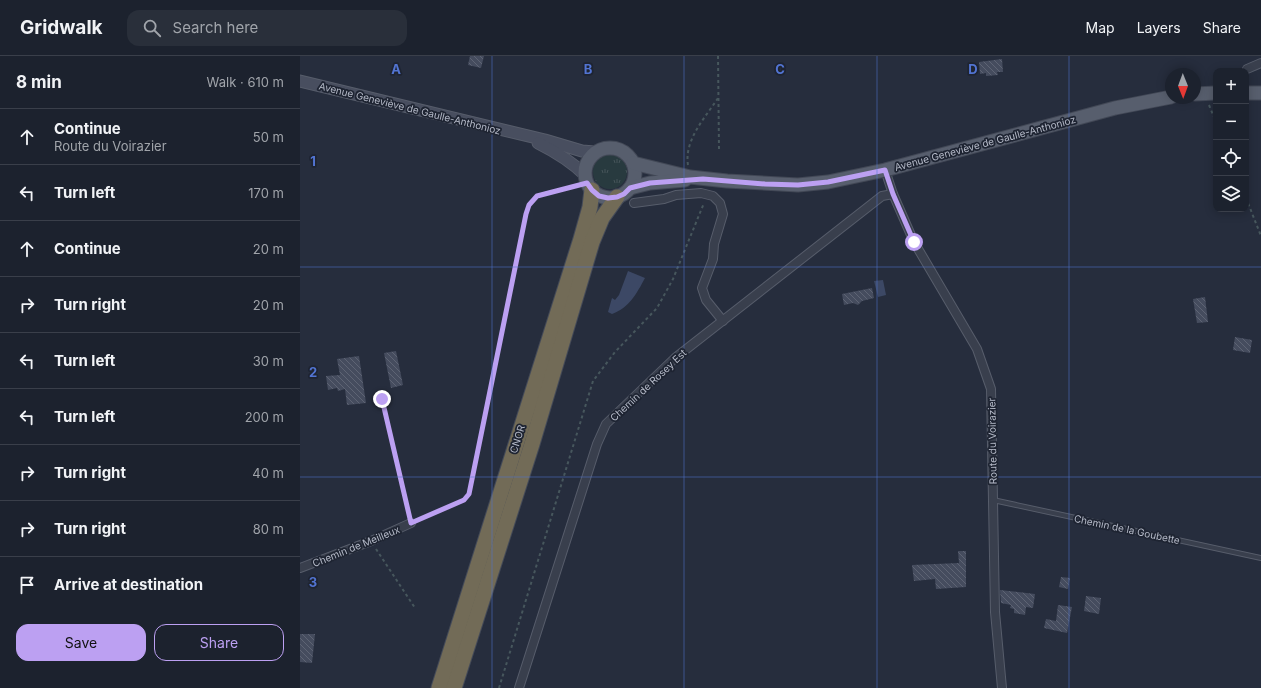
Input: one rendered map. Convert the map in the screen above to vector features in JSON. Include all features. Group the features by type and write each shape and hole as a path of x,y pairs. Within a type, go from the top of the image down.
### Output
{"highway":[{"name":"CNOR","path":"439,688 581,239 590,207 588,183"},
{"name":"CNOR","path":"454,688 532,444 592,242 602,218 617,197"}],"main road":[{"name":"Avenue Geneviève de Gaulle-Anthonioz","path":"301,81 519,134 582,151 595,152"},
{"path":"1249,93 1261,93"},
{"name":"Avenue Geneviève de Gaulle-Anthonioz","path":"633,163 697,178 765,184 798,185 828,182 885,170 1115,108 1165,98"},
{"name":"Avenue Geneviève de Gaulle-Anthonioz","path":"519,134 546,147 578,168 588,183"},
{"path":"607,148 615,148 623,151 629,156 633,163 635,172 634,180 630,188 624,194 617,197 608,198 599,196 588,183 587,162 595,152 607,148"},
{"name":"Avenue Geneviève de Gaulle-Anthonioz","path":"630,188 650,183 697,178"}],"street":[{"path":"1247,68 1261,64"},
{"name":"Route du Voirazier","path":"885,170 893,194 914,242 977,350 991,389 995,612 1002,688"},
{"path":"634,203 664,199 676,195 701,193 713,196 720,203 723,214 714,244 713,258 702,288 706,300 723,321"},
{"name":"Chemin de Rosey Est","path":"519,688 602,431 606,424 675,358 882,196 893,194"},
{"name":"Chemin de Meilleux","path":"300,568 371,541 411,523"}],"lane":[{"name":"Chemin de la Goubette","path":"993,500 1261,558"}],"path":[{"path":"718,56 719,150"},
{"path":"1205,93 1213,114"},
{"path":"697,178 687,159 691,140 719,97"},
{"path":"382,399 411,523 464,500 469,494 524,222 529,205 537,196 588,183"},
{"path":"1249,206 1261,236"},
{"path":"371,541 415,608"}],"green space":[{"path":"610,155 622,160 627,172 622,184 610,189 598,184 593,172 598,160"}],"water":[{"path":"628,271 645,278 636,294 628,304 612,314 608,312 612,298 615,300 619,295"},
{"path":"883,280 886,295 878,297 874,281"}],"building":[{"path":"470,56 484,56 481,68 468,65"},
{"path":"1002,59 1003,72 997,72 998,75 986,76 986,73 980,74 979,62"},
{"path":"872,288 874,298 862,301 858,305 853,303 844,305 842,294"},
{"path":"1205,297 1208,322 1197,323 1193,299"},
{"path":"1235,337 1252,340 1250,353 1233,350"},
{"path":"396,351 403,385 391,388 384,353"},
{"path":"359,356 366,403 347,405 345,389 338,391 337,388 328,390 326,376 340,375 337,359"},
{"path":"958,551 966,551 966,587 936,589 935,579 914,581 912,565 959,563"},
{"path":"1061,577 1070,578 1068,589 1059,587"},
{"path":"1000,590 1035,594 1033,608 1026,607 1025,615 1014,613 1014,609 1010,608 1011,605 1001,603"},
{"path":"1086,596 1101,598 1099,614 1084,611"},
{"path":"1058,605 1072,607 1067,633 1044,628 1046,619 1056,621"},
{"path":"300,634 315,634 312,663 300,662"}],"route":[{"path":"382,399 411,523 464,500 469,494 526,214 529,205 537,196 587,183 599,196 608,198 617,197 624,194 630,188 640,185 669,181 703,179 798,185 828,182 885,170 893,194 914,242"}]}
